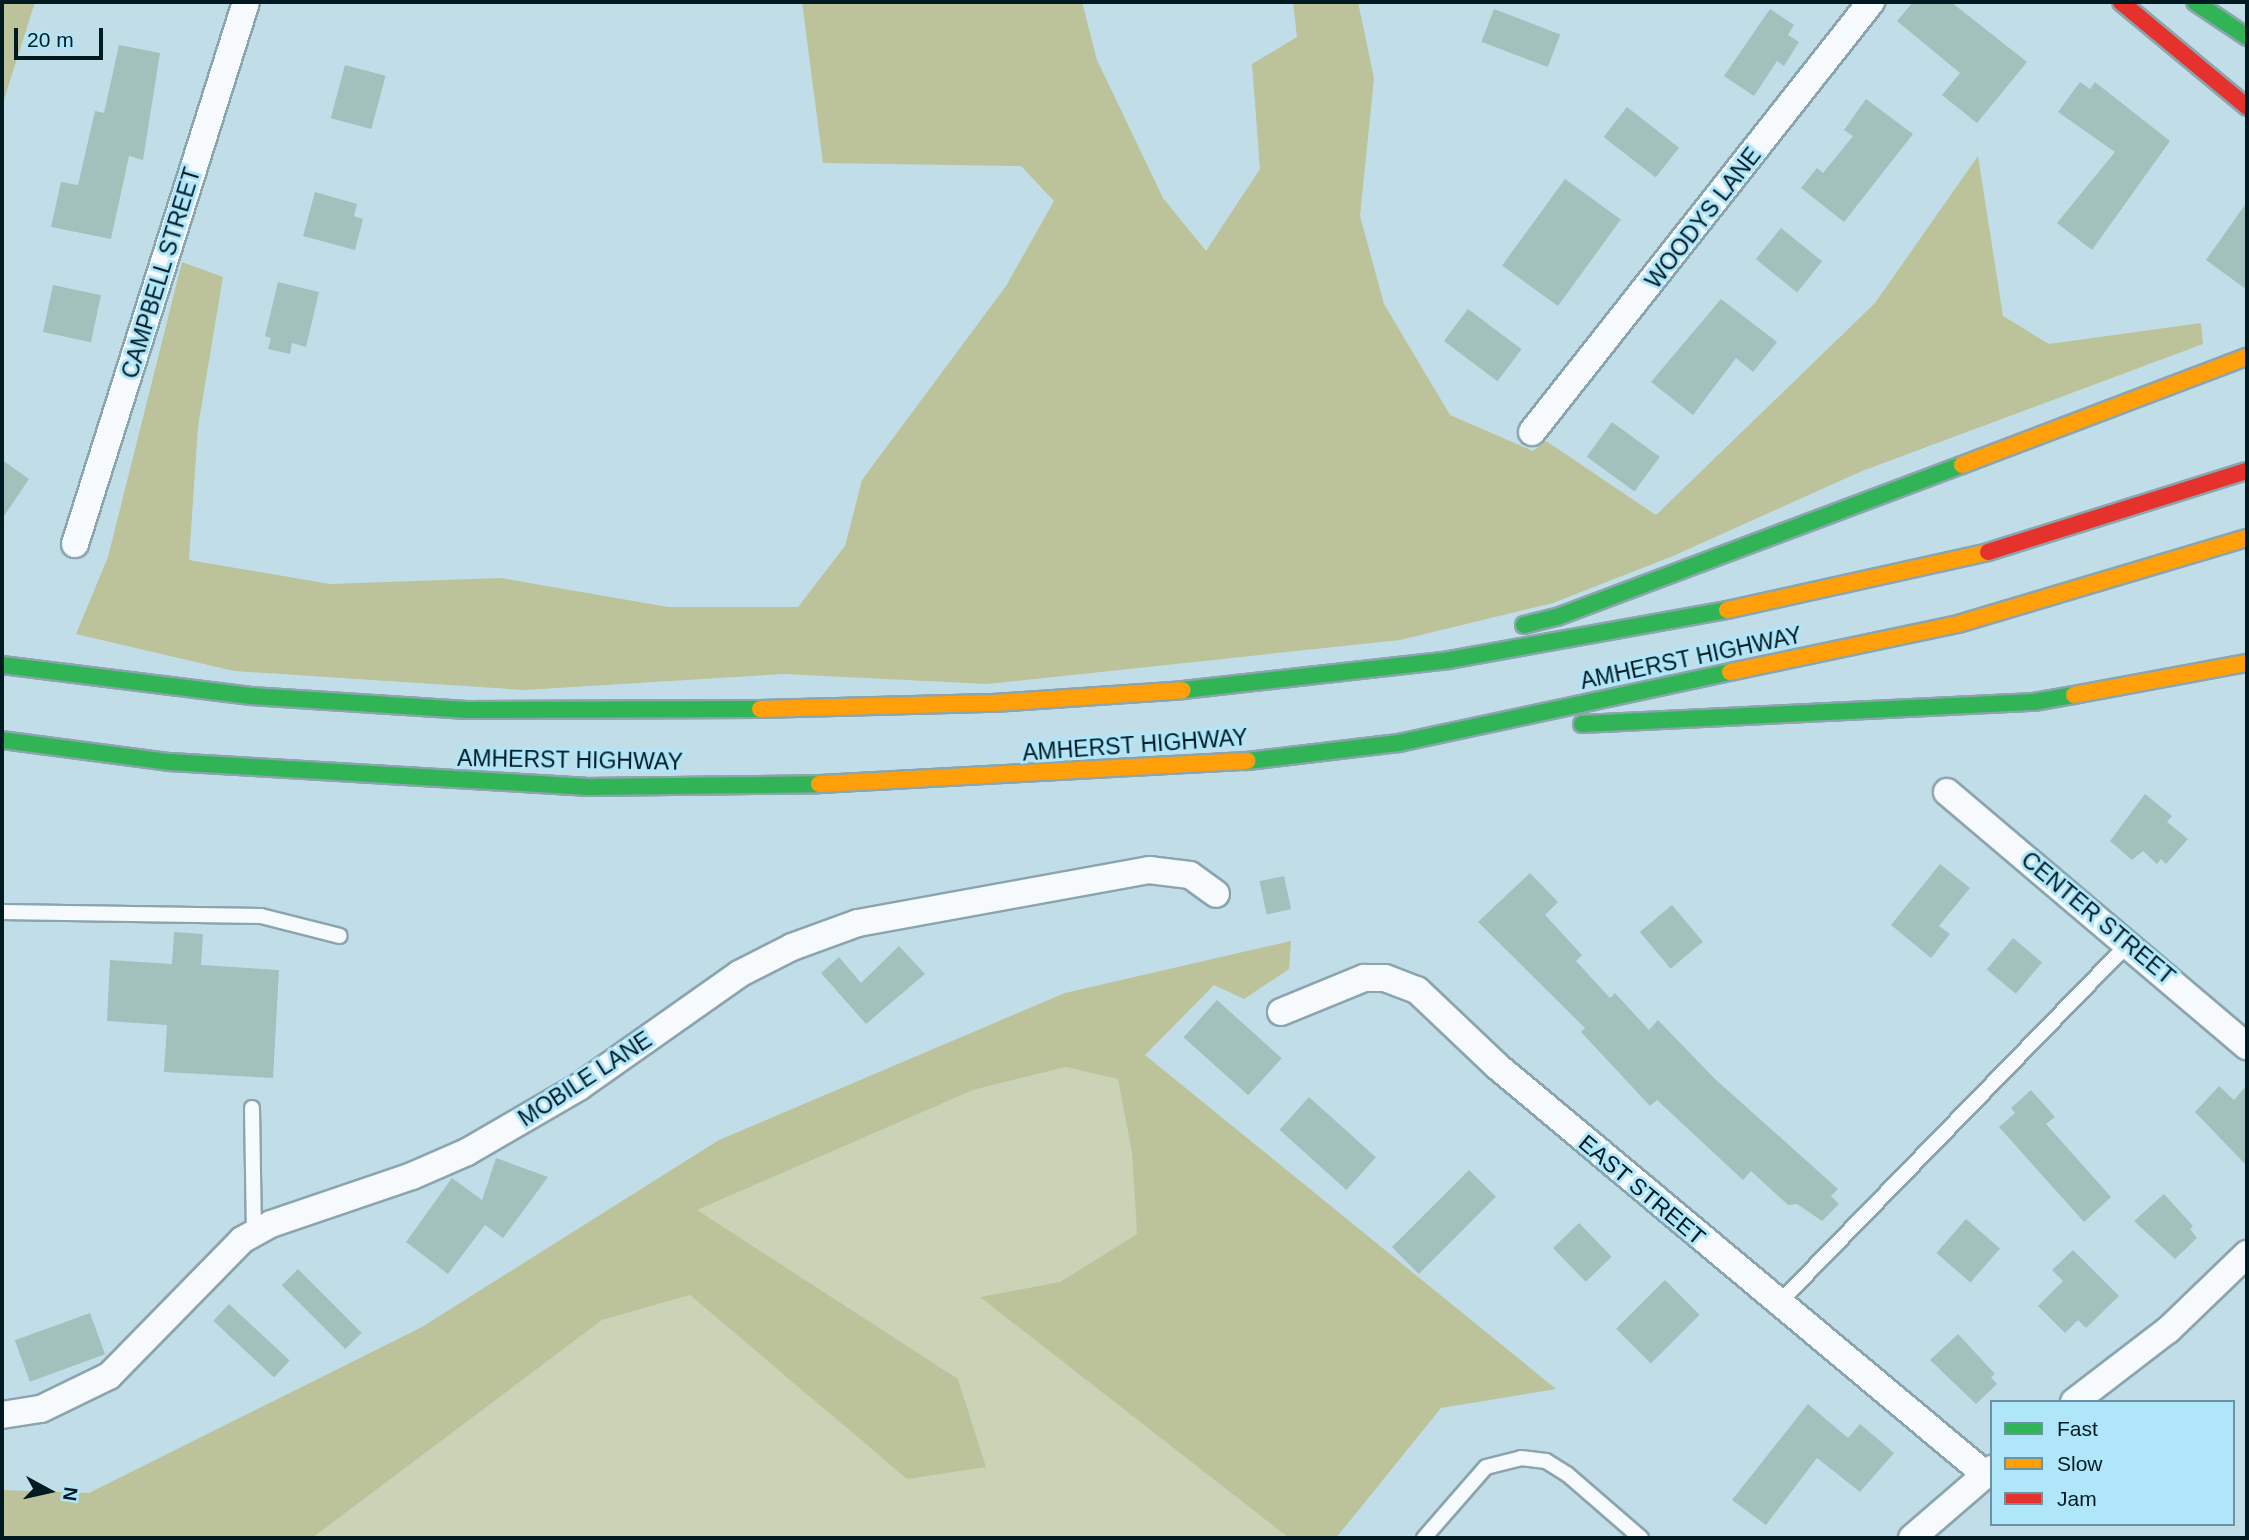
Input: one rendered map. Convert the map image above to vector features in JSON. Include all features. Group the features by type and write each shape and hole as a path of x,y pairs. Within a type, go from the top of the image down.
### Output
{"main road":[{"path":"2121,2 2247,107"},
{"path":"2176,2 2247,58"},
{"path":"2195,2 2247,37"},
{"path":"1509,629 1558,617 2247,357"},
{"name":"AMHERST HIGHWAY","path":"2,665 251,696 365,705 629,712 994,704 1221,687 1448,660 1750,606 1995,550 2247,471"},
{"name":"AMHERST HIGHWAY","path":"2,740 170,762 585,788 795,785 1099,772 1217,764 1399,743 1958,624 2247,538"},
{"path":"1330,672 1485,636"},
{"path":"1399,743 1607,722 2021,703 2247,663"}],"street":[{"name":"CAMPBELL STREET","path":"75,544 246,2"},
{"name":"WOODYS LANE","path":"1532,432 1652,285 1871,2"},
{"name":"CENTER STREET","path":"1947,792 2247,1046"},
{"name":"MOBILE LANE","path":"2,1415 41,1409 109,1376 242,1240 467,1152 579,1087 740,974 792,947 858,923 1149,870 1190,875 1216,894"},
{"name":"EAST STREET","path":"1281,1012 1364,978 1385,978 1417,990 1497,1066 1777,1304 1989,1472"},
{"path":"2077,1400 2168,1330 2247,1254"},
{"path":"1912,1538 1989,1472"}],"lane":[{"path":"2,912 261,916 340,936"},
{"path":"1777,1304 2128,944"},
{"path":"252,1108 254,1234"},
{"path":"1424,1538 1486,1467 1521,1458 1546,1461 1567,1474 1641,1538"}],"green space":[{"path":"2,2 35,2 2,106"},
{"path":"802,2 1082,2 1097,60 1163,198 1206,251 1260,169 1252,64 1297,37 1293,2 1358,2 1374,78 1360,216 1384,304 1450,415 1533,451 1546,441 1656,515 1875,303 1978,156 2003,316 2049,344 2201,323 2203,344 1862,471 1673,556 1553,603 1400,640 987,684 784,674 525,690 234,671 76,634 108,557 182,262 223,277 198,427 189,560 330,584 501,578 668,607 798,607 845,546 862,480 1006,286 1054,201 1021,166 823,163"},
{"path":"1291,941 1289,969 1244,999 1214,985 1145,1055 1556,1389 1441,1408 1336,1538 1289,1538 980,1297 1060,1282 1137,1234 1132,1153 1118,1079 1066,1067 973,1090 697,1210 958,1379 986,1467 907,1479 690,1295 602,1320 312,1538 2,1538 2,1490 89,1493 422,1327 719,1140 1065,993"},
{"path":"1066,1067 1118,1078 1132,1153 1137,1234 1060,1282 981,1297 1289,1538 312,1538 602,1320 690,1295 790,1379 986,1467 958,1379 696,1210 973,1090"}],"building":[{"path":"1913,2 1951,2 2027,62 1977,123 1942,95 1960,73 1897,21"},
{"path":"1494,9 1560,34 1548,67 1481,42"},
{"path":"1770,9 1794,25 1788,35 1799,42 1784,66 1777,61 1754,96 1724,76"},
{"path":"119,45 160,53 143,160 129,156 111,239 51,227 61,182 78,185 95,111 104,113"},
{"path":"345,65 386,76 371,129 331,118"},
{"path":"2080,82 2090,89 2095,82 2170,141 2092,250 2057,223 2115,152 2058,112"},
{"path":"1866,99 1913,134 1844,222 1801,188 1817,168 1823,173 1853,136 1844,130"},
{"path":"1627,107 1679,148 1656,178 1604,137"},
{"path":"1565,179 1621,220 1558,306 1502,266"},
{"path":"315,192 357,204 354,216 363,219 355,250 303,236"},
{"path":"2247,202 2247,290 2206,260"},
{"path":"1781,228 1822,261 1797,292 1756,259"},
{"path":"278,282 319,292 306,347 292,343 290,354 268,349 271,338 265,336"},
{"path":"53,285 101,295 91,342 43,332"},
{"path":"1721,299 1777,342 1753,372 1736,358 1693,415 1651,382"},
{"path":"1468,309 1522,349 1497,381 1444,341"},
{"path":"1612,422 1660,457 1634,491 1587,457"},
{"path":"2,460 29,479 2,519"},
{"path":"2145,794 2172,816 2167,822 2188,839 2166,864 2161,859 2157,864 2143,851 2132,860 2110,841"},
{"path":"1940,864 1970,888 1939,926 1950,934 1931,958 1891,925"},
{"path":"1530,873 1558,902 1545,915 1582,955 1576,961 1610,998 1615,993 1649,1030 1658,1020 1715,1079 1838,1189 1831,1196 1839,1204 1822,1221 1797,1204 1788,1205 1751,1171 1743,1180 1657,1100 1650,1106 1581,1032 1585,1028 1478,922"},
{"path":"1284,876 1291,909 1267,914 1260,881"},
{"path":"1672,905 1703,942 1671,969 1640,932"},
{"path":"174,932 203,934 201,965 279,970 273,1078 164,1072 167,1025 107,1021 110,960 172,964"},
{"path":"2013,938 2042,962 2016,994 1987,969"},
{"path":"899,946 925,974 866,1024 821,973 839,957 861,983"},
{"path":"1217,1000 1282,1058 1248,1095 1184,1037"},
{"path":"2247,1085 2247,1166 2195,1112 2219,1086 2234,1100"},
{"path":"2031,1090 2055,1117 2046,1124 2111,1197 2084,1222 1999,1127 2015,1113 2011,1108"},
{"path":"1309,1097 1376,1157 1346,1190 1280,1130"},
{"path":"496,1158 548,1177 503,1238 485,1225 448,1274 406,1242 452,1178 482,1200"},
{"path":"1469,1170 1496,1197 1419,1274 1392,1247"},
{"path":"2164,1194 2193,1226 2190,1229 2197,1238 2175,1259 2134,1221"},
{"path":"1966,1219 2000,1249 1970,1282 1936,1253"},
{"path":"1579,1223 1612,1257 1586,1282 1553,1248"},
{"path":"2073,1250 2119,1296 2086,1328 2078,1320 2065,1333 2038,1306 2063,1281 2052,1270"},
{"path":"298,1269 362,1333 345,1349 282,1285"},
{"path":"1665,1280 1700,1315 1651,1363 1616,1329"},
{"path":"229,1304 290,1361 274,1377 213,1321"},
{"path":"90,1313 105,1354 30,1382 15,1340"},
{"path":"1958,1334 1995,1374 1991,1377 1997,1384 1976,1404 1930,1360"},
{"path":"1808,1404 1848,1438 1860,1424 1894,1453 1860,1492 1817,1458 1766,1525 1732,1500"}],"traffic: fast":[{"path":"2195,2 2247,37"},
{"path":"1524,625 1557,617 1962,465"},
{"path":"1183,690 1449,660 1727,610"},
{"path":"2,665 251,696 467,710 760,709"},
{"path":"1247,761 1399,743 1730,672"},
{"path":"1582,724 2034,702 2074,695"},
{"path":"2,740 170,762 585,787 819,784"}],"traffic: slow":[{"path":"1962,465 2247,357"},
{"path":"1730,672 1958,624 2247,538"},
{"path":"1727,610 1988,552"},
{"path":"2074,695 2247,663"},
{"path":"760,709 994,703 1183,690"},
{"path":"819,784 1247,761"}],"traffic: jam":[{"path":"2121,2 2247,107"},
{"path":"1988,552 2247,471"}]}
